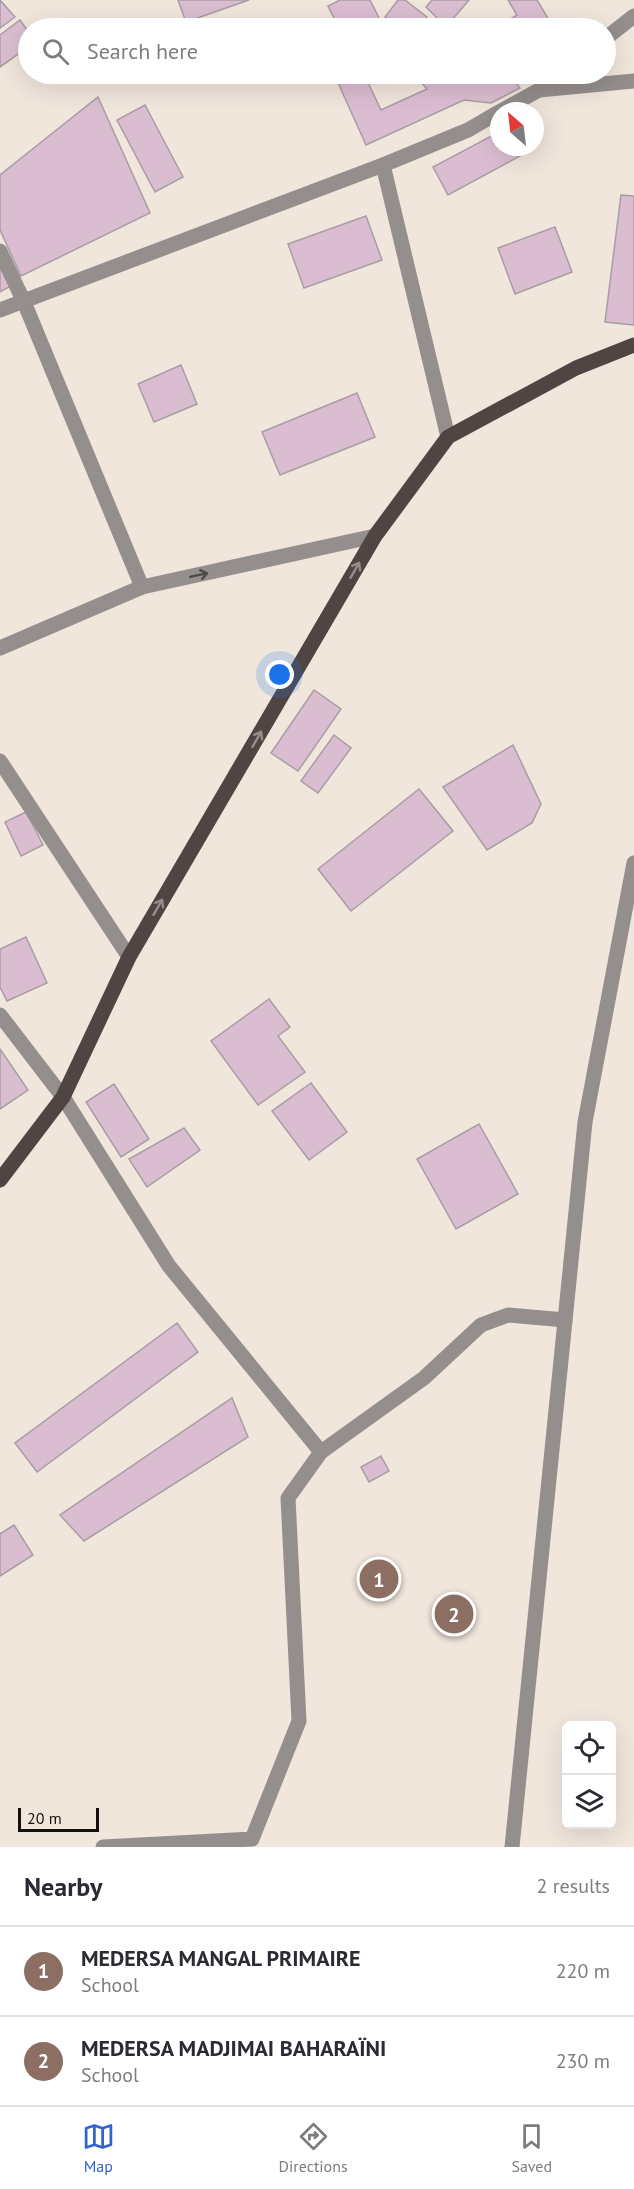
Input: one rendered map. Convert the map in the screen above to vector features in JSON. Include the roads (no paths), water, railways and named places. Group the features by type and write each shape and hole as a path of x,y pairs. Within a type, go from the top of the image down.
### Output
{"main road":[{"path":"0,1180 63,1096 129,957 375,536 448,437 576,368 634,345"}],"street":[{"path":"616,30 634,16"},
{"path":"616,83 634,81"},
{"path":"518,102 547,84"},
{"path":"539,90 602,84"},
{"path":"0,310 383,165 468,130 490,118"},
{"path":"383,165 448,437"},
{"path":"0,251 24,302 142,587"},
{"path":"0,648 142,587 375,536"},
{"path":"0,761 129,957"},
{"path":"512,1847 585,1122 634,863"},
{"path":"0,1015 63,1096 169,1266 321,1452"},
{"path":"103,1847 252,1839 299,1721 288,1498 321,1452 423,1378 481,1325 508,1315 565,1320"}],"place":[{"name":"MEDERSA MANGAL PRIMAIRE","path":"379,1579"},
{"name":"MEDERSA MADJIMAI BAHARAÏNI","path":"454,1614"}]}
